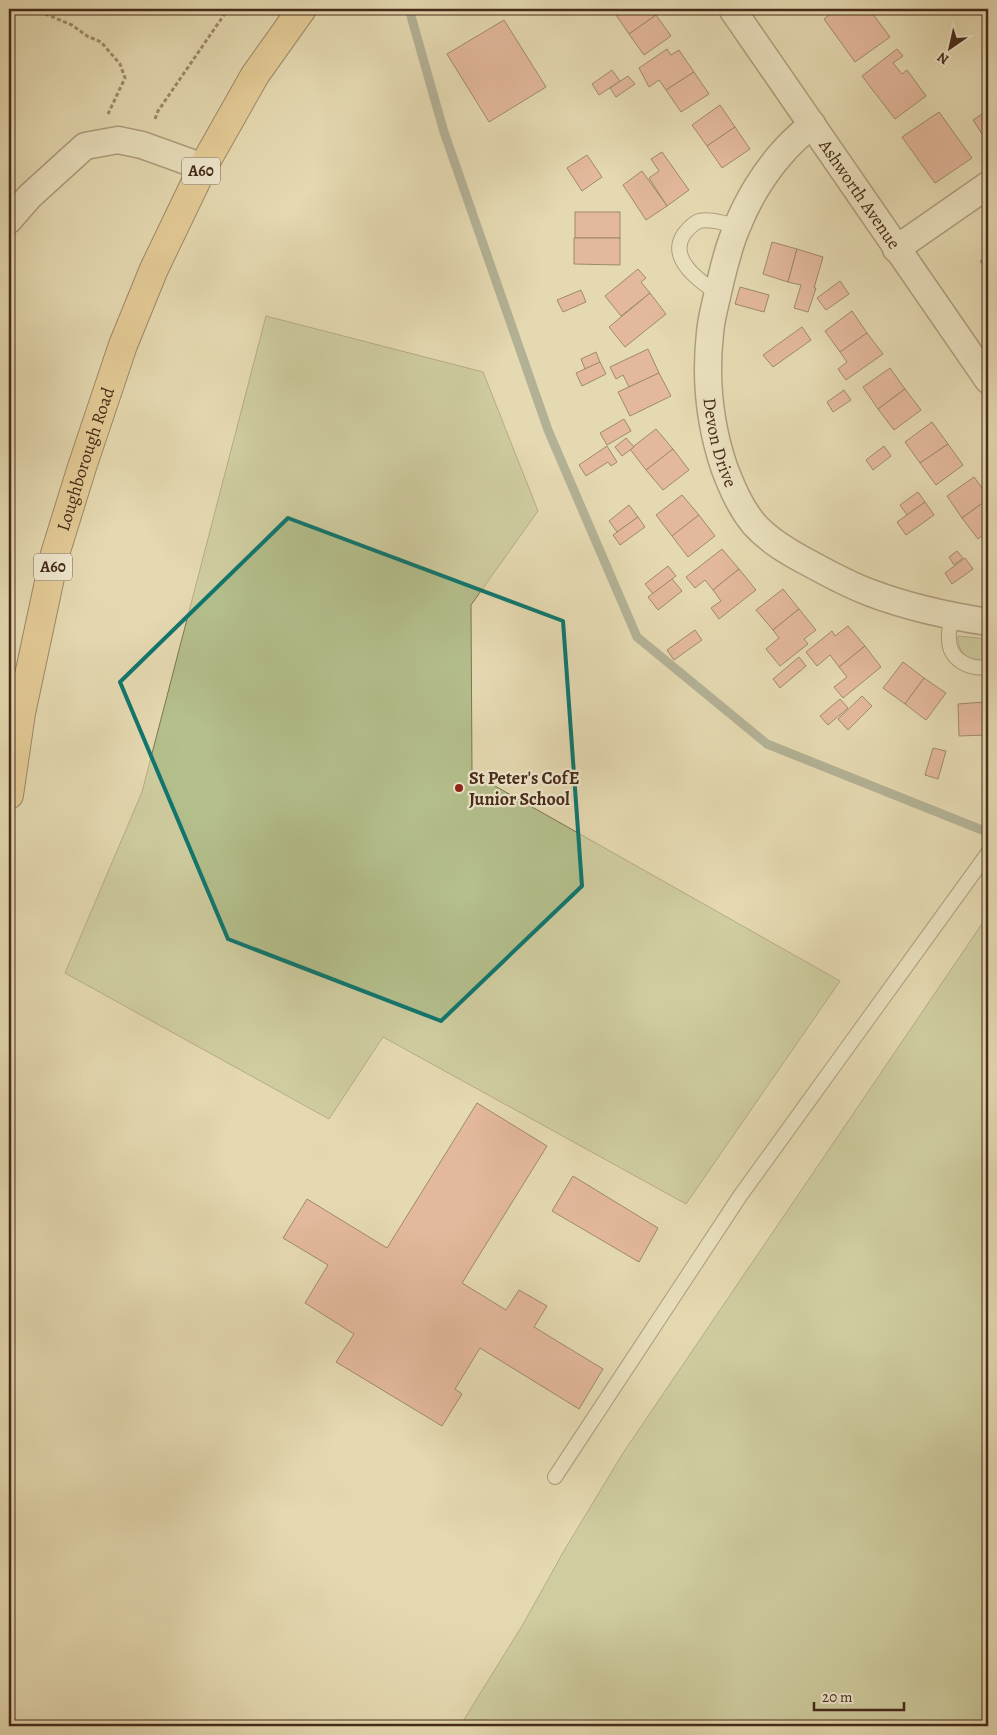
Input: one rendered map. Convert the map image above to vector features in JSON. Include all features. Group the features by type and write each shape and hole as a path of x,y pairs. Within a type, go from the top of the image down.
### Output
{"main road":[{"name":"Loughborough Road","path":"9,795 21,713 55,554 123,345 154,269 203,167 255,75 302,9"}],"street":[{"name":"Ashworth Avenue","path":"732,9 988,380"},
{"name":"Devon Drive","path":"812,124 782,153 753,196 737,226 724,265 710,332 708,390 714,430 721,459 731,487 742,507 754,524 779,546 844,582 892,600 952,616 988,622"},
{"path":"9,220 30,196 85,146 130,142 203,167"},
{"path":"896,249 988,184"}],"lane":[{"path":"718,294 689,270 682,260 679,249 680,240 692,225 698,221 706,220 737,226"},
{"path":"952,616 948,639 953,653 963,664 970,667 988,667"},
{"path":"555,1477 740,1196 988,853"}],"path":[{"path":"33,9 72,26 100,42 120,64 125,78 108,114 130,142 158,111 228,9"}],"highlighted area":[{"path":"288,518 563,621 582,886 441,1021 228,939 120,682"}],"green space":[{"path":"266,316 483,372 538,511 471,605 472,773 840,981 686,1204 383,1037 329,1119 65,973 142,792"},
{"path":"958,636 988,639 988,659 976,660 966,656 960,648"},
{"path":"988,915 988,1726 460,1726 522,1626 565,1549 623,1453"}],"building":[{"path":"618,9 652,9 656,15 629,34 614,12"},
{"path":"837,9 869,9 890,37 855,62 824,19"},
{"path":"977,9 988,9 988,23"},
{"path":"656,15 671,36 644,55 629,34"},
{"path":"504,20 546,87 489,122 447,54"},
{"path":"667,49 671,55 679,50 694,72 666,90 659,80 649,87 639,68"},
{"path":"897,49 903,56 893,63 902,74 907,70 926,96 895,119 862,76"},
{"path":"612,70 620,81 599,95 592,84"},
{"path":"694,72 709,94 681,112 666,90"},
{"path":"628,76 635,84 616,97 610,88"},
{"path":"720,105 735,127 707,146 692,125"},
{"path":"988,110 988,138 986,140 973,120"},
{"path":"939,112 972,158 935,183 902,137"},
{"path":"735,127 750,149 722,168 707,146"},
{"path":"662,152 689,190 667,206 649,178 659,171 651,159"},
{"path":"587,155 602,177 582,191 567,168"},
{"path":"642,171 667,206 646,220 623,185"},
{"path":"575,212 620,212 620,238 575,238"},
{"path":"574,238 620,238 620,265 574,264"},
{"path":"772,242 797,249 788,282 763,274"},
{"path":"797,249 823,257 808,312 794,308 801,285 788,282"},
{"path":"988,256 988,272 980,261"},
{"path":"638,269 646,278 641,282 650,293 621,316 605,296"},
{"path":"840,281 849,294 826,310 817,298"},
{"path":"740,287 769,295 764,312 735,304"},
{"path":"581,290 586,302 563,312 557,300"},
{"path":"650,293 666,314 625,347 609,327"},
{"path":"852,311 867,333 840,352 825,331"},
{"path":"802,327 811,340 773,367 763,355"},
{"path":"867,333 883,354 846,380 838,369 847,362 840,352"},
{"path":"648,349 659,373 629,387 623,375 616,379 610,367"},
{"path":"596,352 600,362 585,369 581,359"},
{"path":"600,362 606,374 582,386 576,373"},
{"path":"890,368 905,389 878,409 863,387"},
{"path":"659,373 671,396 630,416 618,392"},
{"path":"905,389 921,410 894,430 878,409"},
{"path":"844,390 851,400 833,412 827,402"},
{"path":"624,419 631,431 607,445 600,433"},
{"path":"932,422 948,444 920,463 905,442"},
{"path":"656,429 673,449 646,470 630,449"},
{"path":"626,438 634,447 622,456 615,447"},
{"path":"948,444 963,465 936,485 920,463"},
{"path":"607,446 617,462 611,466 608,462 586,476 579,465"},
{"path":"884,446 891,456 873,470 866,460"},
{"path":"673,449 689,470 663,490 646,470"},
{"path":"974,477 988,496 988,499 962,518 947,496"},
{"path":"918,492 925,502 907,515 900,505"},
{"path":"682,495 699,515 672,536 656,515"},
{"path":"988,499 988,531 978,539 962,518"},
{"path":"925,502 934,515 906,535 897,522"},
{"path":"629,505 638,517 617,532 609,521"},
{"path":"699,515 715,536 688,557 672,536"},
{"path":"638,517 645,527 620,545 613,535"},
{"path":"722,549 739,569 713,590 705,580 695,588 686,577"},
{"path":"957,551 963,558 954,565 949,557"},
{"path":"965,558 973,569 952,584 945,573"},
{"path":"668,566 676,576 653,594 645,584"},
{"path":"739,569 756,590 719,619 711,608 721,601 713,590"},
{"path":"672,579 682,591 658,610 648,597"},
{"path":"783,589 799,609 773,630 756,610"},
{"path":"799,609 816,630 804,639 808,644 780,666 766,649 779,638 773,630"},
{"path":"848,626 865,646 839,667 830,655 817,666 806,652 832,631 835,636"},
{"path":"695,630 702,640 674,660 667,650"},
{"path":"865,646 881,667 843,698 834,687 847,677 839,667"},
{"path":"799,657 806,666 780,688 773,679"},
{"path":"903,662 924,678 905,704 883,688"},
{"path":"924,678 946,693 926,720 905,704"},
{"path":"862,696 872,706 848,730 838,719"},
{"path":"840,699 848,708 828,725 820,716"},
{"path":"984,702 986,735 959,736 958,704"},
{"path":"984,702 988,702 988,735 986,735"},
{"path":"933,748 946,751 938,779 925,775"},
{"path":"477,1103 547,1146 462,1283 506,1310 519,1290 547,1306 534,1327 603,1369 579,1409 480,1348 455,1389 462,1394 442,1426 336,1362 354,1334 305,1303 328,1265 283,1238 307,1199 387,1248"},
{"path":"573,1176 658,1228 639,1262 552,1211"}],"waterway":[{"path":"409,9 444,132 548,430 637,637 767,744 987,832"}],"place":[{"name":"St Peter's CofE Junior School","path":"459,788"}]}
